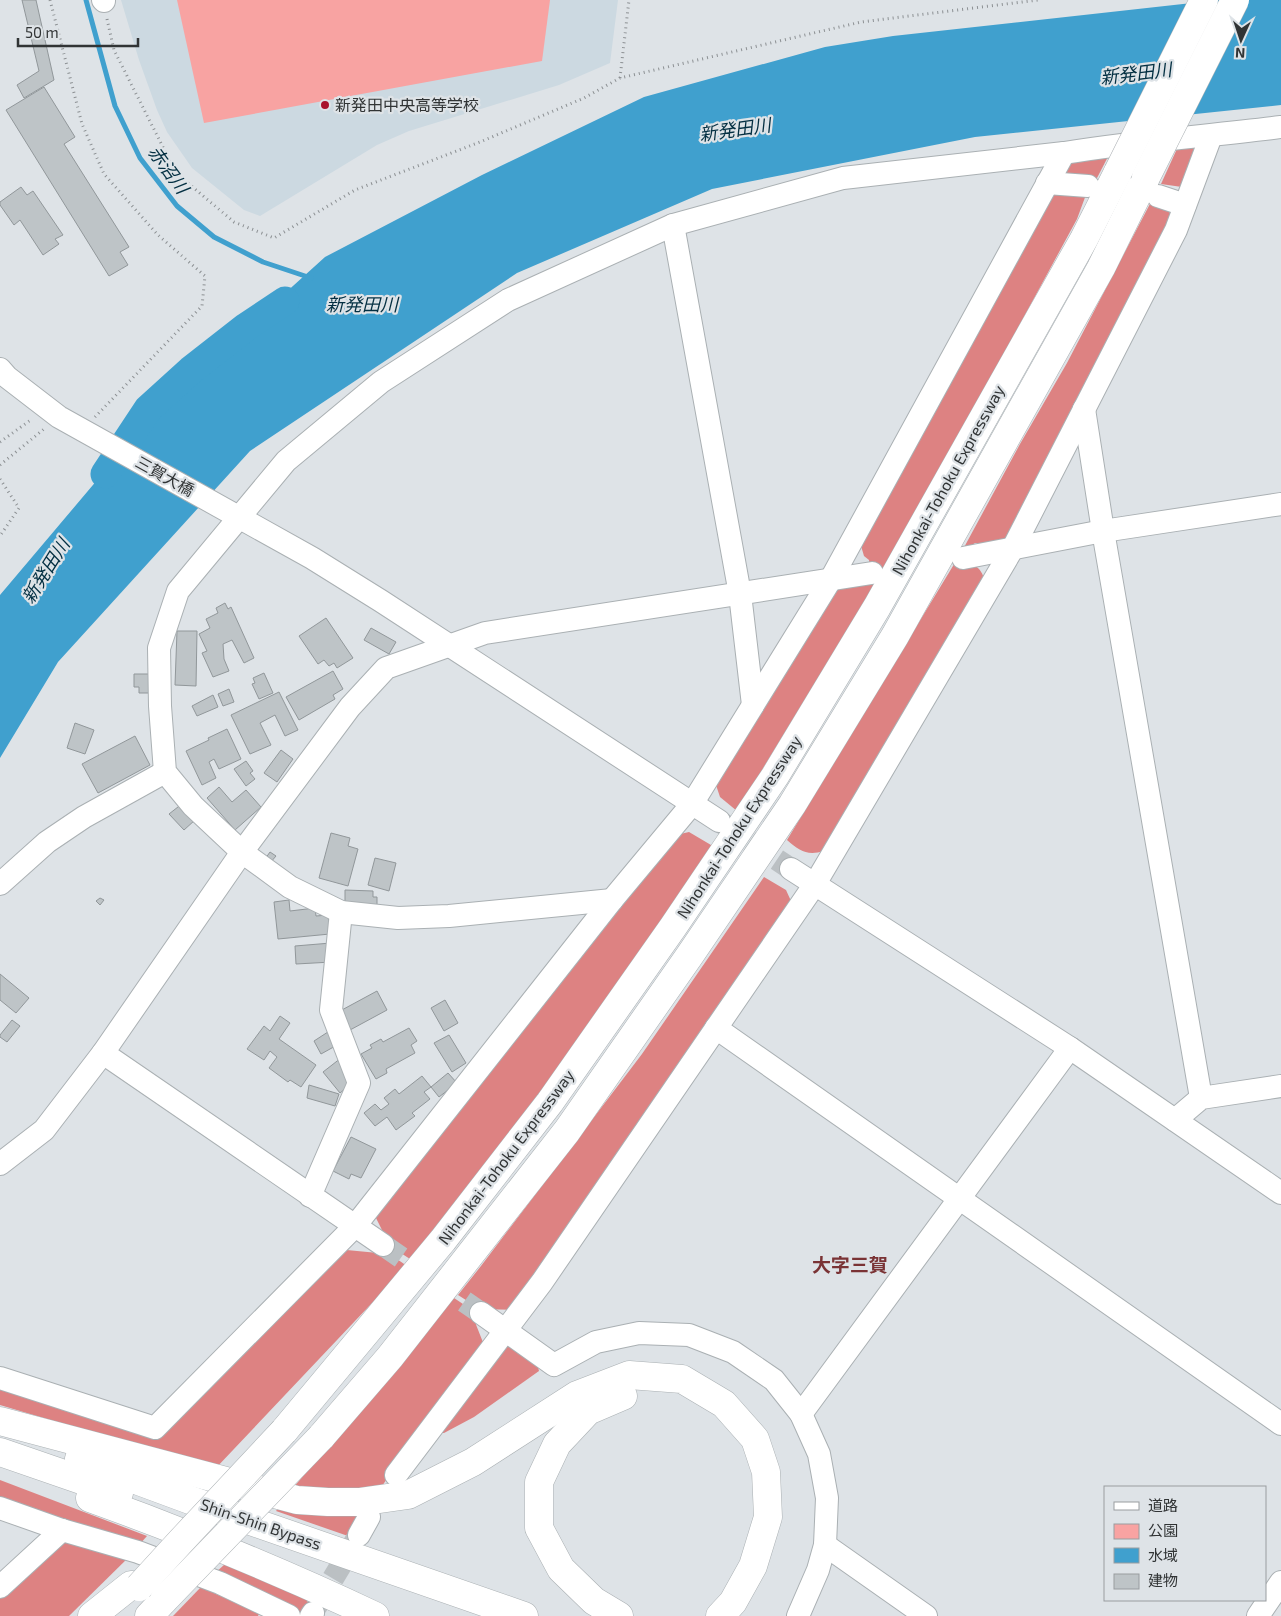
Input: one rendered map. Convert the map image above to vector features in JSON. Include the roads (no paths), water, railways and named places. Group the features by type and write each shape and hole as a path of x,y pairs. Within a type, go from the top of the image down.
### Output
{"highway":[{"name":"Nihonkai-Tohoku Expressway","path":"135,1586 284,1431 443,1240 550,1102 673,927 775,776 877,607 1084,239 1204,0"},
{"name":"Nihonkai-Tohoku Expressway","path":"156,1608 321,1437 390,1357 567,1130 690,956 792,805 899,627 1102,268 1152,187 1235,0"},
{"path":"0,1420 297,1500 359,1502 408,1494 473,1462 585,1391 629,1375 682,1379 724,1404 755,1439 766,1472 768,1517 753,1566 724,1604 700,1616"},
{"path":"619,1616 594,1601 561,1569 539,1528 539,1482 557,1444 588,1411 630,1393 678,1397 712,1413 740,1446 752,1474 754,1514 740,1562 724,1604"},
{"name":"Shin-Shin Bypass","path":"0,1429 190,1500 524,1616"},
{"name":"Shin-Shin Bypass","path":"0,1452 467,1616"},
{"path":"0,1466 166,1526 309,1585 375,1616"},
{"path":"92,1616 135,1586"},
{"path":"110,1616 135,1586"}],"street":[{"path":"612,900 449,916 398,918 341,912 290,887 242,852 193,806 165,772 160,706 159,648 178,591 232,514 286,461 381,382 508,300 673,225 843,178 1064,153 1115,144 1211,136 1281,127"},
{"path":"396,1476 542,1282 814,884 1013,548 1176,230 1211,136"},
{"path":"0,1378 155,1428 355,1226 612,900 692,804 830,579 1064,153"},
{"path":"1047,183 1088,186"},
{"path":"1152,187 1186,205"},
{"path":"673,225 740,594 753,705"},
{"name":"三賀大橋","path":"0,369 53,413 319,563 381,601 719,821"},
{"path":"1084,409 1103,531 1201,1098"},
{"path":"963,558 1103,531 1281,504"},
{"path":"0,1164 44,1130 103,1053 242,852 350,707 386,668 451,647 485,633 872,573"},
{"path":"0,884 54,837 84,817 165,772"},
{"path":"791,869 1070,1048 1281,1193"},
{"path":"310,1196 360,1083 331,1010 341,912"},
{"path":"716,1028 1281,1424"},
{"path":"801,1414 1070,1048"},
{"path":"103,1053 383,1245"},
{"path":"1174,1120 1201,1098 1281,1086"},
{"path":"481,1312 554,1365 596,1342 639,1333 689,1335 733,1352 774,1380 801,1414 819,1454 827,1498 825,1545 818,1570 798,1616"},
{"path":"0,1508 62,1530 138,1552 220,1583 280,1614"},
{"path":"0,1587 62,1530"},
{"path":"825,1545 926,1616"},
{"path":"1258,1616 1281,1582"}],"water":[{"name":"新発田川","path":"1219,0 1281,0 1281,105 975,137 712,189 517,273 250,451 58,662 0,758 0,595 158,408 325,257 482,175 644,97 825,47 893,36"}],"waterway":[{"name":"赤沼川","path":"86,0 115,106 140,158 177,206 214,237 263,262 311,278"},
{"name":"新発田川","path":"105,474 148,409 191,370 246,327 285,301"}],"tunnel":[{"path":"722,823 791,869"},
{"path":"383,1245 481,1313"},
{"path":"316,1607 356,1540"}],"place":[{"name":"新発田中央高等学校","path":"325,105"}],"district":[{"name":"大字三賀","path":"850,1265"}]}
